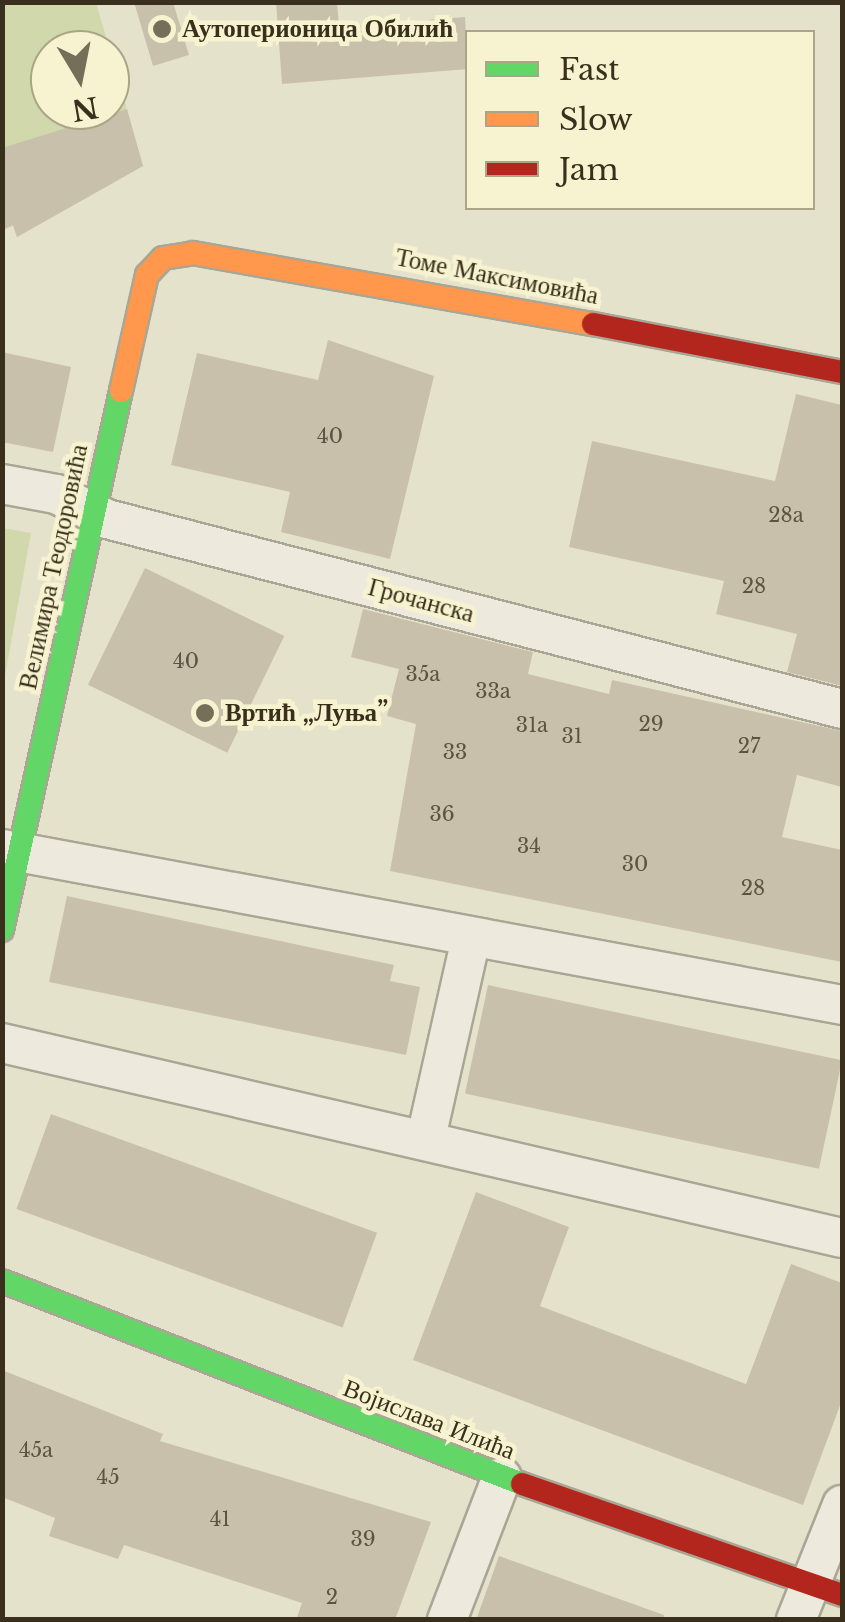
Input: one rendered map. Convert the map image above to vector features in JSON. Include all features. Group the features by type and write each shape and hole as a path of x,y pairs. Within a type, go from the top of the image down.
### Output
{"street":[{"name":"Томе Максимовића","path":"147,274 163,258 194,253 842,372"},
{"name":"Велимира Теодоровића","path":"2,930 12,851 147,274"},
{"name":"Грочанска","path":"2,484 92,512 842,709"},
{"path":"12,851 842,1005"},
{"path":"426,1138 471,938"},
{"path":"2,1044 426,1138 842,1238"},
{"name":"Војислава Илића","path":"2,1281 502,1477 827,1589"},
{"path":"448,1620 502,1477"},
{"path":"796,1620 827,1589 842,1505"}],"green space":[{"path":"3,3 96,3 104,30 30,30 30,130 130,130 130,121 143,166 17,237 13,226 3,230"},
{"path":"2,528 31,533 4,681 2,681"}],"building":[{"name":"Аутоперионица Обилић","path":"134,2 173,2 189,55 153,66"},
{"path":"276,2 337,2 339,27 465,17 465,69 282,84"},
{"path":"130,120 143,166 17,237 13,225 2,230 2,148 60,130 130,130"},
{"path":"328,340 434,376 390,559 281,532 290,492 171,465 197,353 318,380"},
{"path":"2,352 71,367 53,452 2,442"},
{"path":"796,394 842,405 842,686 787,672 797,634 716,614 724,581 569,547 592,441 775,481"},
{"path":"145,568 284,636 227,753 88,685"},
{"path":"363,609 533,652 528,674 609,694 612,680 842,731 842,787 797,775 782,837 842,850 842,962 390,871 416,724 387,716 399,669 351,657"},
{"path":"67,896 394,965 390,981 420,987 406,1055 49,982"},
{"path":"488,985 842,1060 819,1169 465,1094"},
{"path":"51,1114 377,1233 343,1328 16,1209"},
{"path":"476,1192 569,1227 540,1306 746,1384 791,1264 842,1283 842,1400 803,1505 413,1360"},
{"path":"2,1370 163,1434 160,1441 431,1522 395,1620 296,1620 302,1603 124,1545 118,1559 49,1536 55,1518 2,1497"},
{"path":"499,1556 664,1615 663,1620 476,1620"}],"traffic: fast":[{"path":"2,930 121,391"},
{"path":"2,1281 522,1484"}],"traffic: slow":[{"path":"121,391 147,275 163,258 193,253 593,324"}],"traffic: jam":[{"path":"593,324 842,372"},
{"path":"522,1484 842,1595"}],"place":[{"name":"Аутоперионица Обилић","path":"162,29"},
{"name":"Вртић „Луња”","path":"205,713"}]}
